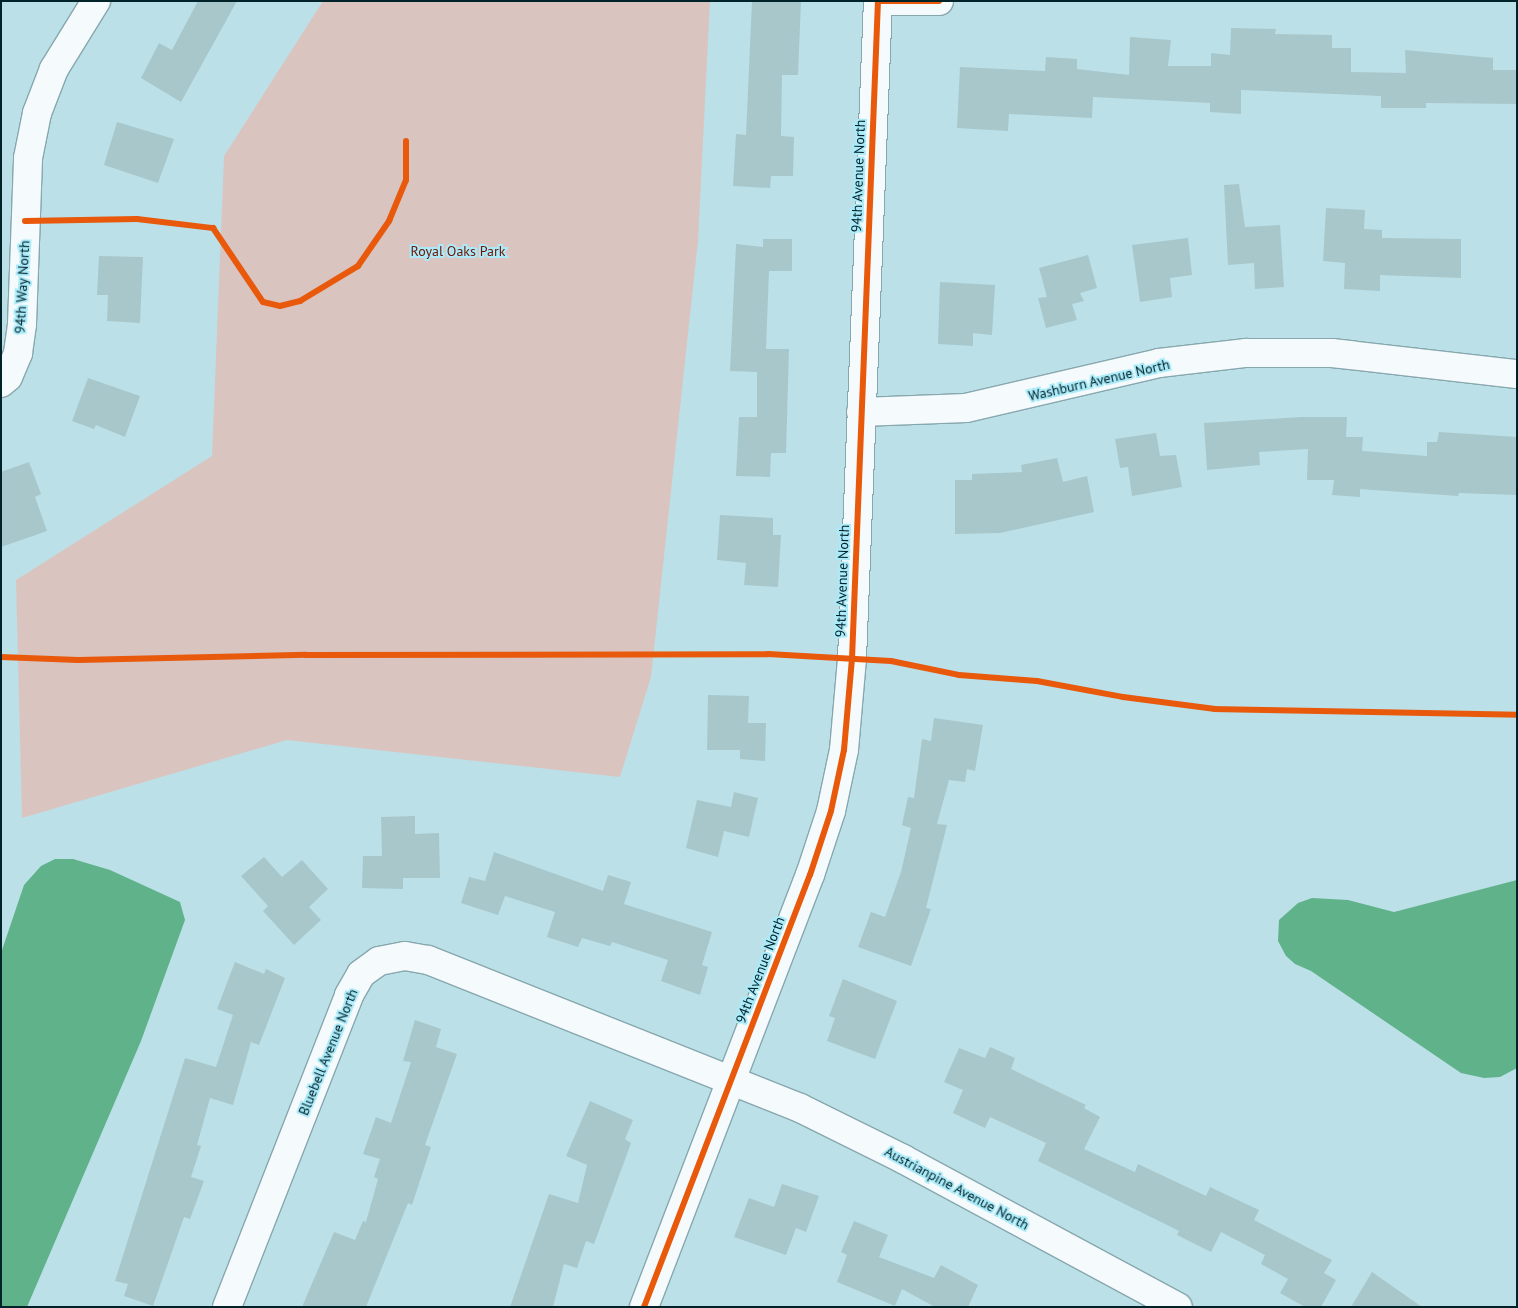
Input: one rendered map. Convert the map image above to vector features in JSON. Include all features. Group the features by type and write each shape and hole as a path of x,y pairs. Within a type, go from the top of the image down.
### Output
{"street":[{"name":"94th Way North","path":"4,380 18,352 22,324 28,158 37,113 54,69 96,1"},
{"path":"878,1 938,1"},
{"name":"94th Avenue North","path":"644,1307 810,875 831,811 844,750 852,659 878,1"},
{"name":"Washburn Avenue North","path":"861,412 966,408 1159,363 1246,353 1332,352 1517,374"},
{"name":"Bluebell Avenue North","path":"227,1307 349,994 361,974 379,961 405,956 428,960 732,1079"},
{"name":"Austrianpine Avenue North","path":"732,1079 800,1108 903,1159 1178,1307"}],"green space":[{"name":"Royal Oaks Park","path":"323,1 710,1 698,241 651,677 620,777 287,740 22,818 16,580 212,456 224,156"}],"shaded area":[{"path":"55,859 73,859 110,870 180,902 185,920 141,1041 27,1307 1,1307 1,953 24,885 41,866"},
{"path":"1517,880 1517,1068 1500,1077 1484,1078 1461,1073 1311,971 1295,964 1286,956 1278,941 1279,920 1298,903 1312,898 1348,900 1394,912"}],"building":[{"path":"198,1 237,1 181,102 141,78 159,43 172,50"},
{"path":"752,1 801,1 798,75 782,75 781,136 794,137 793,176 771,176 770,188 733,186 736,134 746,135"},
{"path":"1231,28 1276,29 1275,34 1332,35 1332,48 1351,48 1351,72 1406,73 1405,50 1493,58 1493,70 1517,70 1517,104 1426,103 1426,108 1381,108 1381,96 1241,90 1241,114 1210,112 1210,103 1093,97 1092,118 1009,114 1008,131 957,128 960,67 1045,71 1046,57 1077,59 1077,69 1129,75 1130,37 1171,40 1168,66 1211,66 1211,53 1230,55"},
{"path":"117,122 174,139 158,183 104,165"},
{"path":"1239,184 1245,227 1280,225 1284,287 1255,289 1254,263 1228,265 1224,185"},
{"path":"1326,208 1365,210 1364,229 1382,230 1382,238 1461,239 1461,278 1380,275 1380,291 1344,289 1345,263 1323,261"},
{"path":"1188,238 1192,275 1170,278 1172,297 1140,302 1132,245"},
{"path":"763,239 792,239 792,271 769,271 766,349 789,349 786,453 771,453 770,477 736,476 739,417 757,417 757,372 730,371 736,244 763,247"},
{"path":"1088,255 1097,288 1080,293 1084,301 1072,304 1077,320 1046,328 1038,298 1047,297 1039,268"},
{"path":"99,256 143,257 140,323 107,321 108,295 97,295"},
{"path":"940,282 995,285 992,335 973,333 973,346 938,344"},
{"path":"88,378 140,396 125,437 96,425 94,429 72,421"},
{"path":"1301,417 1347,417 1346,437 1363,437 1362,451 1427,456 1427,442 1437,442 1439,432 1517,437 1517,495 1459,493 1458,496 1360,489 1360,497 1332,495 1334,480 1307,480 1308,449 1259,452 1260,465 1207,470 1204,423"},
{"path":"1156,433 1160,456 1176,455 1182,487 1132,496 1128,467 1120,468 1115,439"},
{"path":"1057,458 1063,482 1087,476 1094,512 1000,533 955,534 955,480 972,480 972,474 1022,472 1021,465"},
{"path":"29,462 41,494 35,497 47,531 1,547 1,472"},
{"path":"720,515 773,518 773,535 781,535 778,587 744,585 746,563 717,560"},
{"path":"708,695 749,696 748,723 766,723 765,761 740,759 740,750 707,750"},
{"path":"934,718 983,725 975,771 967,769 965,782 949,780 937,824 947,825 926,908 931,909 911,966 858,947 871,912 885,917 901,872 911,828 902,825 908,797 914,798 922,739 931,741"},
{"path":"734,792 758,798 749,837 724,831 718,857 686,848 697,800 731,807"},
{"path":"415,816 415,834 439,833 440,878 403,878 403,889 362,888 363,856 382,856 381,817"},
{"path":"494,852 603,891 608,875 631,882 624,904 712,932 702,965 708,967 700,995 661,981 668,960 612,942 610,946 582,938 578,947 547,937 555,912 505,896 498,915 461,903 469,877 485,881"},
{"path":"264,857 282,877 302,860 328,889 309,907 321,920 294,945 263,911 268,906 241,876"},
{"path":"235,962 264,974 266,969 285,978 259,1045 251,1042 233,1105 210,1098 197,1145 201,1146 191,1177 204,1181 190,1219 184,1217 153,1306 124,1296 128,1284 115,1281 185,1058 216,1067 233,1015 217,1009"},
{"path":"843,979 897,1001 875,1059 827,1041 835,1018 829,1016"},
{"path":"415,1020 441,1029 436,1047 457,1054 425,1145 431,1147 412,1205 408,1203 366,1307 302,1307 334,1232 355,1240 363,1221 366,1222 378,1179 374,1177 380,1159 363,1154 376,1117 391,1123 411,1062 403,1061"},
{"path":"990,1047 1015,1058 1011,1069 1086,1105 1084,1108 1100,1117 1084,1149 1135,1172 1138,1164 1206,1196 1210,1187 1259,1210 1254,1220 1332,1260 1324,1273 1336,1280 1321,1307 1305,1307 1280,1293 1288,1279 1261,1264 1265,1255 1221,1232 1211,1252 1177,1235 1179,1231 1038,1161 1046,1143 990,1117 985,1128 953,1113 963,1090 944,1082 959,1048 985,1058"},
{"path":"590,1101 633,1120 625,1139 631,1143 594,1244 586,1241 577,1268 564,1264 553,1307 510,1307 549,1194 578,1203 587,1165 566,1156"},
{"path":"782,1184 819,1196 806,1232 796,1228 786,1255 734,1237 749,1198 774,1207"},
{"path":"854,1221 888,1235 879,1257 934,1278 941,1265 978,1285 968,1307 935,1307 902,1289 895,1306 837,1282 847,1255 841,1252"},
{"path":"1372,1272 1422,1307 1351,1307"}],"cycle path":[{"path":"644,1307 810,875 831,811 844,750 852,659 878,1 939,1"},
{"path":"25,221 137,219 213,228 263,302 280,306 300,301 358,266 389,221 406,180 406,141"},
{"path":"1,657 78,660 306,655 768,654 891,661 959,675 1037,681 1123,697 1215,709 1517,715"}]}
